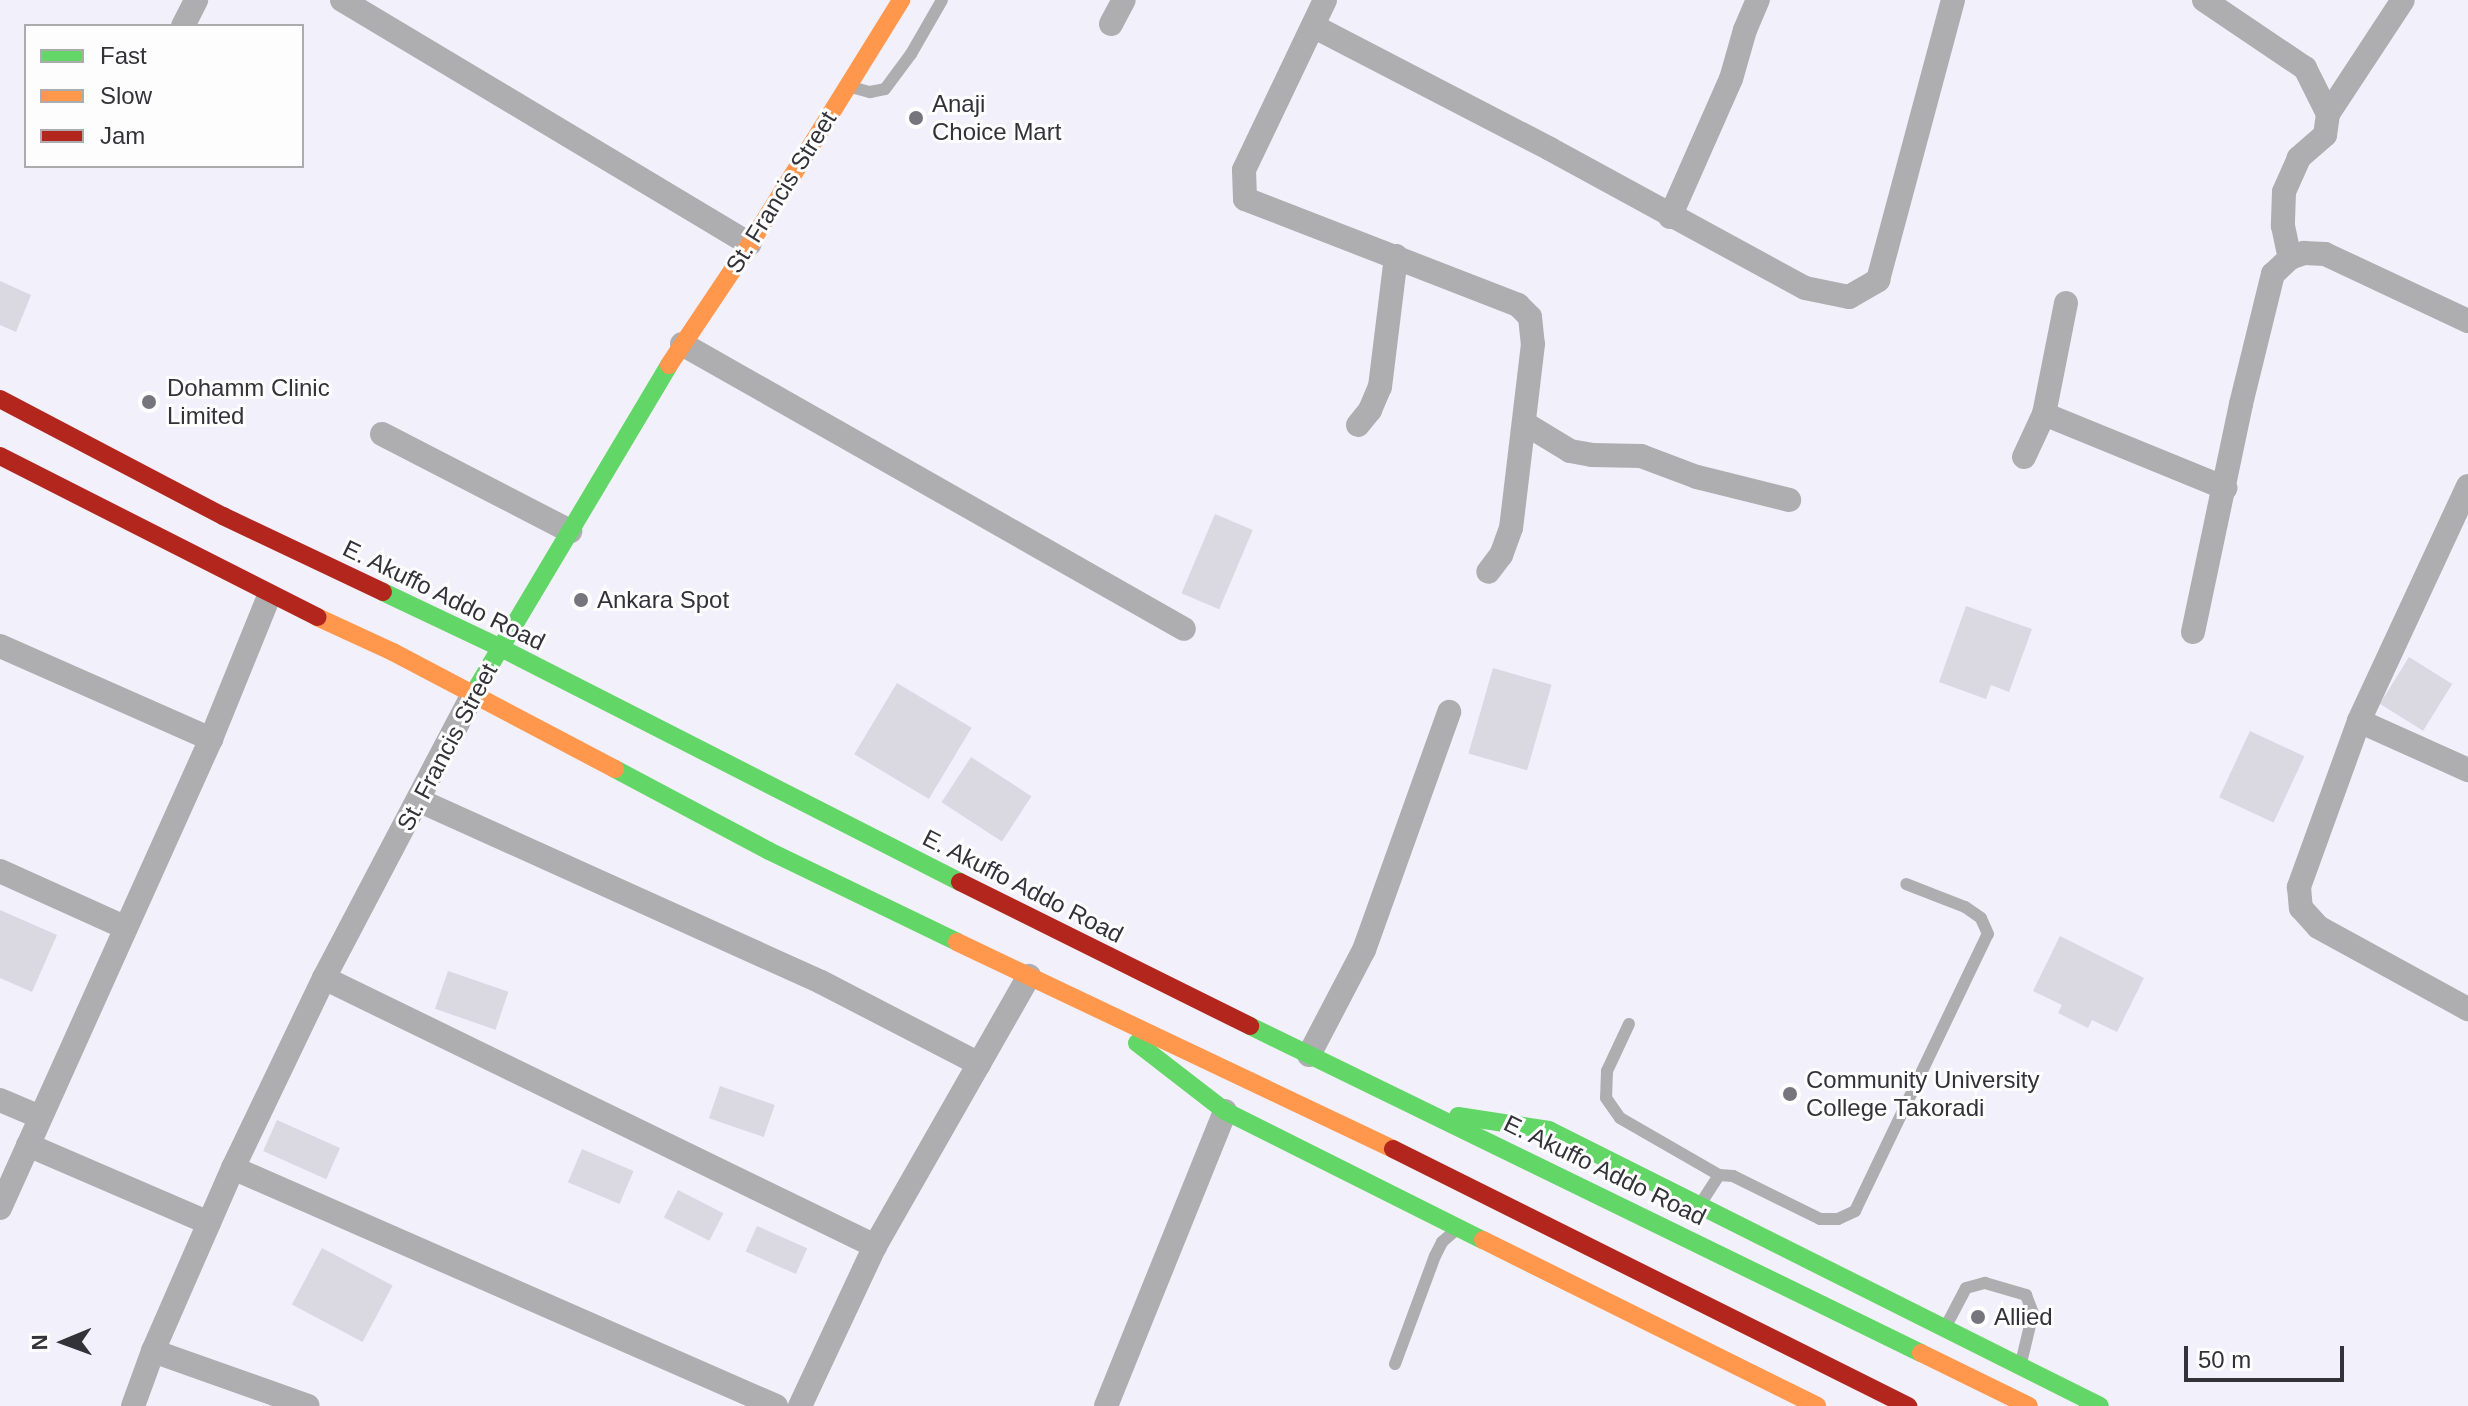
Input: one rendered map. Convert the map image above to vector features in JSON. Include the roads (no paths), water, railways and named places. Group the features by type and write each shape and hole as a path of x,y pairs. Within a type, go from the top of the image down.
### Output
{"main road":[{"name":"St. Francis Street","path":"473,694 682,344 750,244 901,0"},
{"name":"E. Akuffo Addo Road","path":"0,399 223,516 501,648 1309,1055 2029,1406"},
{"path":"0,456 269,596 393,652 769,851 1094,1009 1438,1170 1908,1406"},
{"path":"1094,1009 1225,1111 1817,1406"},
{"path":"1426,1111 1549,1130 2100,1406"}],"street":[{"path":"184,24 196,0"},
{"path":"342,0 750,244"},
{"path":"1111,24 1124,0"},
{"path":"1325,0 1244,170 1245,199 1518,305 1530,317 1533,344 1511,528 1501,555 1488,572"},
{"path":"1670,217 1731,79 1758,0"},
{"path":"1313,26 1550,149 1805,288 1849,297 1878,280 1953,0"},
{"path":"2204,0 2305,68 2328,114"},
{"path":"2290,258 2283,226 2284,192 2299,158 2325,135 2328,114 2403,0"},
{"path":"2193,632 2241,404 2273,274 2290,258 2304,253 2325,254 2468,321"},
{"path":"1358,425 1370,410 1380,387 1396,256"},
{"path":"2024,457 2044,414 2066,303"},
{"path":"682,344 1184,629"},
{"path":"2044,414 2225,488"},
{"path":"1524,423 1570,451 1641,456 1697,477 1789,500"},
{"path":"382,434 570,531"},
{"path":"2468,486 2359,721 2299,887 2301,908 2318,927 2468,1009"},
{"path":"0,1208 211,739 269,596"},
{"path":"0,646 211,739"},
{"name":"St. Francis Street","path":"133,1406 153,1351 233,1168 324,978 473,694"},
{"path":"1309,1055 1364,950 1449,712"},
{"path":"2359,721 2468,770"},
{"path":"418,800 821,982 979,1064"},
{"path":"0,871 126,928"},
{"path":"800,1406 875,1246 1029,976"},
{"path":"324,978 875,1246"},
{"path":"0,1100 40,1117"},
{"path":"1106,1406 1225,1111"},
{"path":"28,1145 209,1223"},
{"path":"233,1168 776,1406"},
{"path":"153,1351 308,1406"}],"lane":[{"path":"848,86 870,92 885,89 911,54 942,0"},
{"path":"1629,1024 1607,1071 1606,1098 1620,1118 1719,1175 1733,1176 1820,1219 1838,1219 1855,1211 1988,934 1981,918 1965,907 1906,884"},
{"path":"1699,1205 1709,1185 1719,1175"},
{"path":"1395,1364 1435,1256 1442,1242 1458,1227"},
{"path":"1945,1328 1966,1288 1985,1283 2026,1295 2033,1313 2020,1366"}],"place":[{"name":"Anaji Choice Mart","path":"916,118"},
{"name":"Dohamm Clinic Limited","path":"149,402"},
{"name":"Ankara Spot","path":"581,600"},
{"name":"Community University College Takoradi","path":"1790,1094"},
{"name":"Allied","path":"1978,1317"}]}
